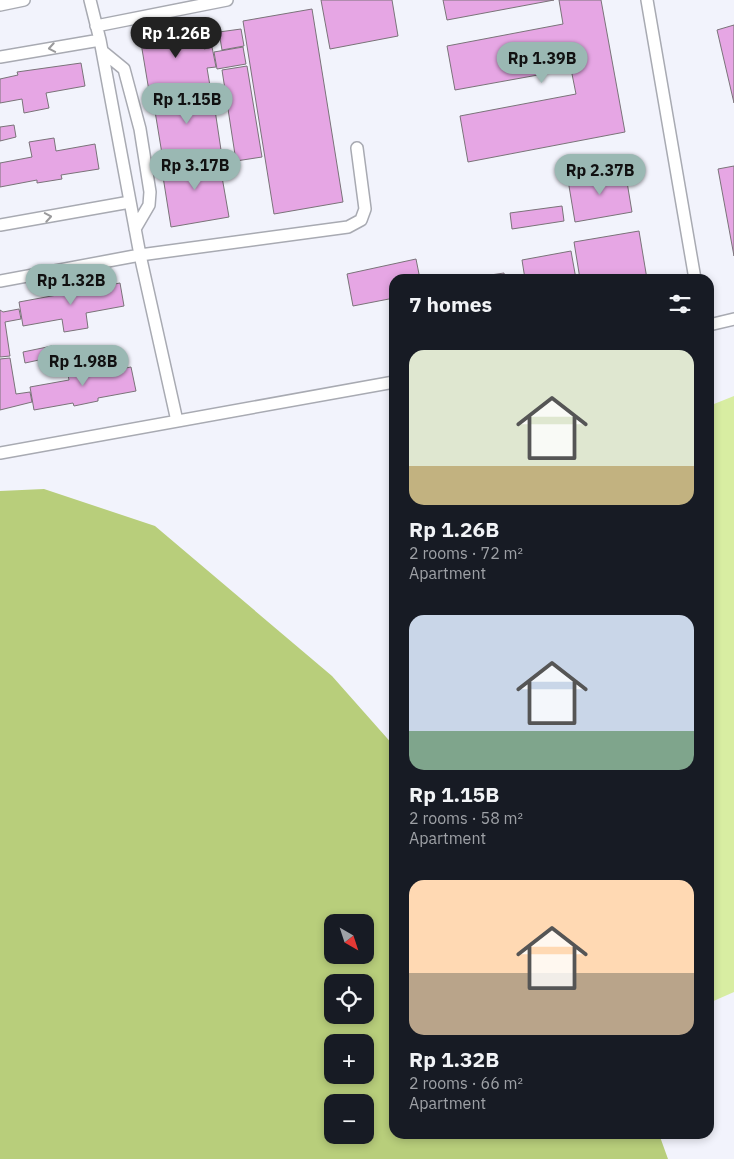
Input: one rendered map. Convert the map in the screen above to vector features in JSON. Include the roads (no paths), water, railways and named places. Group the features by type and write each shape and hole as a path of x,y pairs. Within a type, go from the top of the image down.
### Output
{"lane":[{"path":"0,5 24,0"},
{"path":"90,0 101,46 140,255 177,421"},
{"path":"96,26 227,0"},
{"path":"647,0 694,274"},
{"path":"0,58 101,46"},
{"path":"101,46 124,69 140,129 150,192 149,205 135,229"},
{"path":"111,99 132,98"},
{"path":"0,282 140,255 348,227 356,224 361,220 365,209 357,148"},
{"path":"0,225 130,202"},
{"path":"714,324 734,319"},
{"path":"0,453 389,383"}]}
